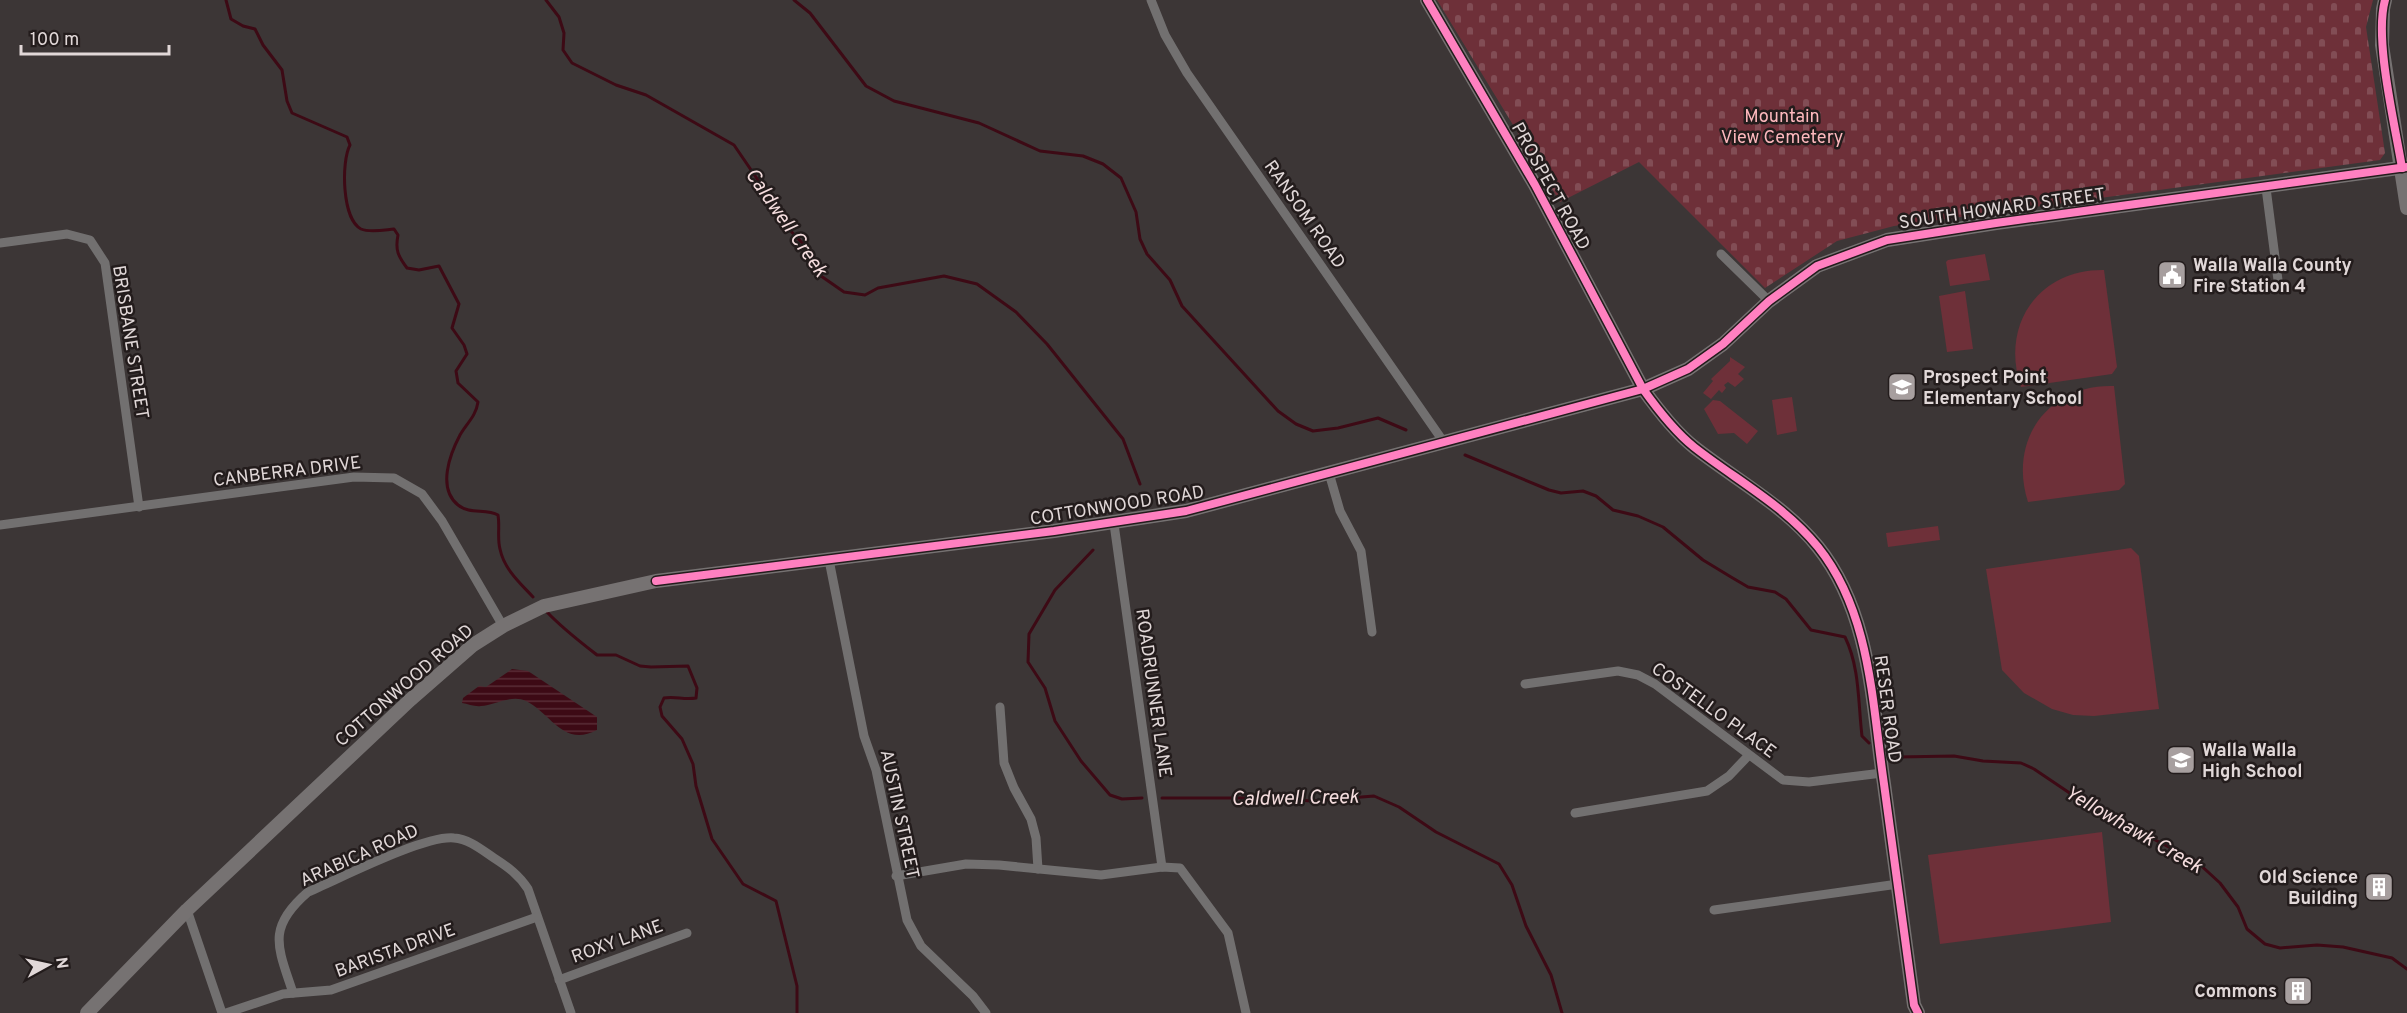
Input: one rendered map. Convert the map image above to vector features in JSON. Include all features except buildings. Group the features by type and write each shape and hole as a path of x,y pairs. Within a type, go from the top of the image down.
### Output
{"main road":[{"name":"PROSPECT ROAD","path":"1426,0 1535,185 1643,389"},
{"path":"2385,0 2382,45 2404,167 2407,208"},
{"name":"SOUTH HOWARD STREET","path":"1643,389 1688,369 1723,344 1770,301 1817,266 1887,240 2404,167"},
{"name":"COTTONWOOD ROAD","path":"87,1013 187,910 410,700 472,645 503,626 544,606 656,581 1114,524 1186,511 1643,389"},
{"name":"RESER ROAD","path":"1643,389 1665,419 1693,446 1776,506 1801,528 1819,548 1843,584 1864,647 1914,1005 1918,1013"}],"street":[{"name":"RANSOM ROAD","path":"1151,0 1165,35 1187,73 1443,441"},
{"path":"2266,188 2278,280"},
{"name":"BRISBANE STREET","path":"0,243 67,234 90,240 105,263 139,507"},
{"path":"1721,254 1770,301"},
{"path":"1329,473 1340,511 1361,551 1372,632"},
{"name":"CANBERRA DRIVE","path":"0,525 354,477 394,478 422,494 442,521 503,626"},
{"name":"ROADRUNNER LANE","path":"1114,524 1162,867"},
{"name":"AUSTIN STREET","path":"829,560 864,736 876,770 896,876 907,920 921,946 973,996 986,1013"},
{"name":"COSTELLO PLACE","path":"1525,684 1617,671 1638,675 1655,684 1783,780 1809,782 1882,774"},
{"path":"1000,707 1004,763 1014,788 1031,819 1036,838 1038,869"},
{"path":"1575,813 1707,791 1729,776 1748,756"},
{"name":"ARABICA ROAD","path":"293,993 278,938 280,926 296,903 308,892 424,843 453,838 467,841 511,869 522,879 528,889 571,1013"},
{"path":"896,876 966,864 1101,875 1162,867 1180,868 1228,933 1246,1013"},
{"path":"1714,910 1898,884"},
{"path":"187,910 224,1013"},
{"name":"BARISTA DRIVE","path":"224,1013 293,993 331,990 537,917"},
{"name":"ROXY LANE","path":"559,980 687,933"}],"green space":[{"name":"Mountain View Cemetery","path":"1437,0 2373,0 2366,27 2385,153 2380,160 1894,226 1837,241 1765,288 1639,162 1560,202"},
{"path":"1985,254 1990,280 1950,286 1946,262 1948,260"},
{"path":"2104,270 2117,367 2112,374 2021,387 2016,364 2016,343 2021,323 2030,305 2043,290 2060,279 2081,272"},
{"path":"1965,291 1973,349 1947,352 1939,296"},
{"path":"1730,357 1745,367 1738,374 1744,379 1735,387 1728,382 1724,385 1726,388 1722,393 1719,390 1711,399 1703,393 1713,381 1711,379 1730,361"},
{"path":"2114,386 2125,484 2119,490 2028,502 2023,479 2024,457 2029,438 2039,420 2053,405 2070,395 2091,388"},
{"path":"1792,397 1797,431 1777,435 1772,400"},
{"path":"1713,400 1720,401 1758,431 1747,444 1734,433 1718,434 1704,409"},
{"path":"1938,526 1940,540 1888,547 1886,533"},
{"path":"2131,548 2139,556 2159,709 2094,716 2073,715 2052,709 2024,693 2002,670 1986,569"},
{"path":"2102,832 2111,922 1940,944 1928,855"}],"shaded area":[{"path":"512,669 528,671 597,717 597,730 575,735 566,732 535,706 521,699 509,699 479,706 462,703 463,698 479,686 486,687"}],"waterway":[{"path":"226,0 231,19 243,26 255,29 263,45 282,70 287,101 292,113 347,137 350,145 345,164 345,190 350,214 355,223 361,229 369,231 394,229 398,235 398,253 407,268 419,270 439,266 459,304 452,328 464,345 467,354 456,371 458,383 478,402 449,461 448,490 452,498 463,508 498,515 502,556 513,575 533,597"},
{"name":"Caldwell Creek","path":"546,0 559,17 564,33 563,50 572,63 616,85 646,95 734,145 787,227 806,247 821,276 844,292 865,295 878,288 944,276 977,284 1016,312 1047,344 1123,439 1140,484"},
{"name":"Yellowhawk Creek","path":"794,0 810,13 866,86 894,101 979,123 1040,151 1083,156 1103,164 1121,178 1136,212 1140,239 1147,254 1170,280 1182,306 1278,411 1296,424 1313,431 1338,428 1378,418 1406,430"},
{"name":"Yellowhawk Creek","path":"1465,455 1549,490 1561,493 1583,491 1596,496 1613,510 1638,516 1663,527 1703,560 1748,587 1775,592 1786,599 1811,630 1845,637 1856,673 1862,736 1869,743"},
{"name":"Caldwell Creek","path":"1093,550 1055,590 1029,634 1028,662 1045,688 1055,721 1081,761 1110,795 1122,799 1142,798"},
{"path":"547,612 597,655 616,655 640,666 688,666 697,688 696,698 664,698 660,707 662,716 682,739 693,764 696,786 712,839 743,884 776,901 797,986 797,1013"},
{"name":"Yellowhawk Creek","path":"1898,757 1954,756 1983,761 2021,763 2034,769 2080,800 2103,808 2126,825 2196,861 2220,883 2238,907 2247,929 2265,944 2280,948 2317,945 2343,947 2392,958 2407,969"},
{"name":"Caldwell Creek","path":"1162,798 1269,798 1312,801 1374,796 1399,807 1436,832 1499,864 1512,885 1526,926 1551,975 1562,1013"}],"cycle path":[{"path":"1427,0 1535,185 1643,389 1687,441 1775,506 1805,532 1836,573 1849,600 1859,630 1872,691 1914,1005 1918,1013"},
{"path":"2385,0 2382,17 2384,59 2402,168"},
{"path":"656,581 1054,531 1186,511 1643,389 1688,369 1723,344 1769,301 1817,266 1887,240 2407,167"}],"place":[{"name":"Walla Walla County Fire Station 4","path":"2172,275"},
{"name":"Prospect Point Elementary School","path":"1902,387"},
{"name":"Walla Walla High School","path":"2181,760"},
{"name":"Old Science Building","path":"2379,887"},
{"name":"Commons","path":"2298,991"}]}
